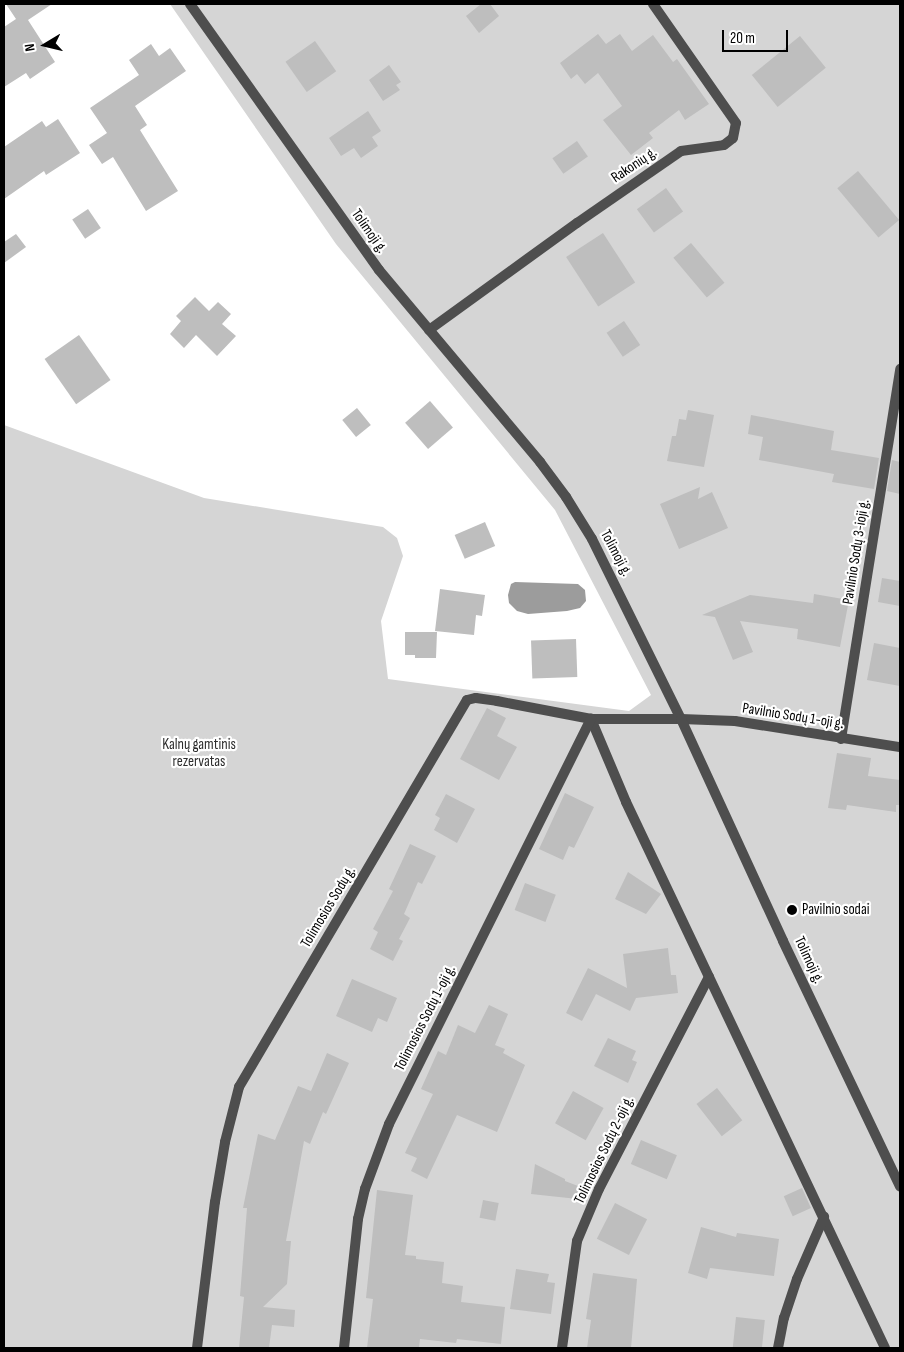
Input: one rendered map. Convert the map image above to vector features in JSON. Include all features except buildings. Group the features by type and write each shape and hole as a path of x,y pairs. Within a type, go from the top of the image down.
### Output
{"street":[{"name":"Tolimoji g.","path":"190,4 379,270 540,462 566,497 600,555 681,719 783,941 900,1186"},
{"name":"Rakonių g.","path":"429,330 577,223 681,151 724,145 733,138 736,123 653,4"},
{"name":"Pavilnio Sodų 3-ioji g.","path":"841,739 900,369"},
{"name":"Tolimosios Sodų g.","path":"196,1348 224,1142 239,1087 467,700 476,698 497,701 591,720 681,719"},
{"name":"Pavilnio Sodų 1-oji g.","path":"681,719 735,721 900,747"},
{"path":"591,720 626,802 886,1348"},
{"name":"Tolimosios Sodų 1-oji g.","path":"344,1348 358,1219 364,1189 389,1124 591,720"},
{"name":"Tolimosios Sodų 2-oji g.","path":"562,1348 578,1241 599,1190 709,977"},
{"path":"778,1348 784,1318 797,1279 824,1217"}],"green space":[{"name":"Kalnų gamtinis rezervatas","path":"170,4 900,4 900,1348 4,1348 4,425 204,498 383,527 397,538 403,556 381,621 388,679 629,711 651,695 555,510 336,244"}],"shaded area":[{"path":"515,582 578,584 585,590 586,601 580,608 567,611 528,614 517,611 509,603 508,595 511,584"}],"place":[{"name":"Pavilnio sodai","path":"792,910"}]}
